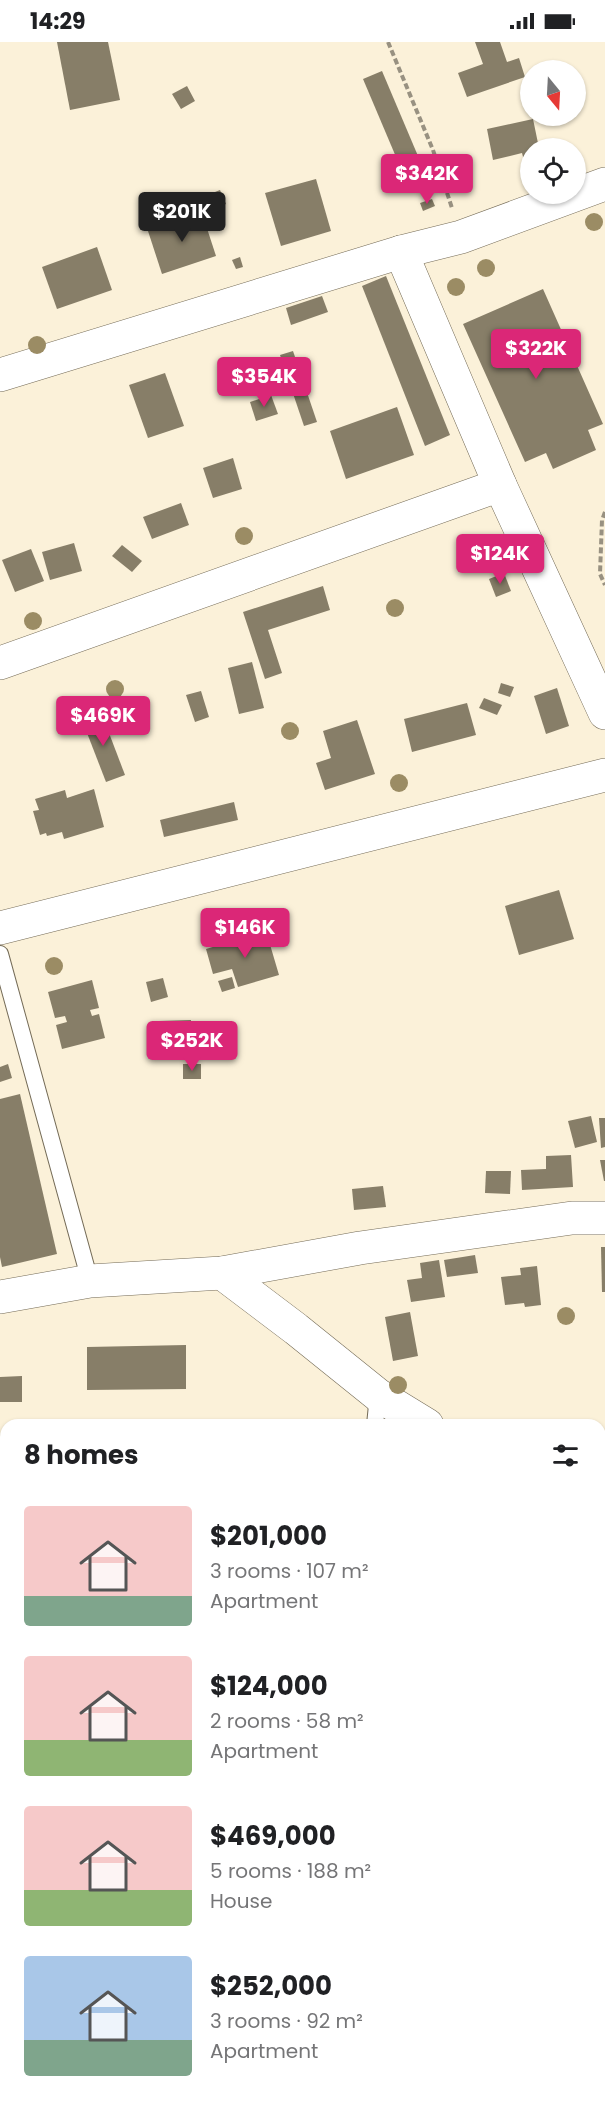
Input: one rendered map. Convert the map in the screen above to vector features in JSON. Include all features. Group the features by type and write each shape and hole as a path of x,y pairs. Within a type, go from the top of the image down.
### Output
{"street":[{"path":"0,375 401,252 461,237 605,184"},
{"path":"401,252 500,484 605,713"},
{"path":"0,663 500,484"},
{"path":"0,928 605,775"},
{"path":"0,1297 90,1281 222,1274 360,1248 572,1218 605,1218"},
{"path":"222,1274 296,1329 376,1410 407,1419"}],"lane":[{"path":"0,954 90,1281"}],"path":[{"path":"388,42 433,150 461,237"},
{"path":"605,512 602,520 600,573 605,585"}],"building":[{"path":"57,42 108,42 120,100 70,110"},
{"path":"475,42 500,42 507,62 519,58 520,79 467,97 458,73 483,64"},
{"path":"382,71 418,156 399,164 363,79"},
{"path":"187,86 195,101 181,109 172,94"},
{"path":"520,122 520,126 534,126 537,138 520,138 520,153 493,160 487,129"},
{"path":"316,179 331,231 281,246 265,193"},
{"path":"220,190 226,204 210,210 205,196"},
{"path":"432,199 435,206 423,211 420,203"},
{"path":"202,213 216,256 162,274 148,231"},
{"path":"97,247 112,290 57,309 42,267"},
{"path":"240,257 243,267 236,269 232,260"},
{"path":"386,276 450,435 425,446 362,286"},
{"path":"543,289 603,424 588,430 596,450 553,469 546,453 525,462 463,324"},
{"path":"322,296 328,312 291,325 286,308"},
{"path":"293,351 317,422 304,426 280,355"},
{"path":"165,373 184,426 148,438 129,385"},
{"path":"271,395 278,414 256,421 250,402"},
{"path":"397,407 414,455 346,479 330,431"},
{"path":"233,458 242,489 213,498 203,468"},
{"path":"181,503 189,525 152,539 143,517"},
{"path":"74,543 82,571 50,580 42,552"},
{"path":"122,545 142,561 132,572 112,556"},
{"path":"31,549 44,581 15,592 2,560"},
{"path":"504,573 511,591 496,597 489,579"},
{"path":"323,586 330,610 268,630 282,673 265,679 243,612"},
{"path":"252,662 264,708 239,714 228,668"},
{"path":"501,683 514,687 510,697 498,693"},
{"path":"557,688 569,726 546,734 534,696"},
{"path":"201,691 209,717 195,722 186,695"},
{"path":"484,698 502,705 497,715 479,708"},
{"path":"467,703 476,735 412,752 404,719"},
{"path":"101,712 125,775 106,782 82,720"},
{"path":"357,720 375,774 325,790 316,763 331,758 323,731"},
{"path":"94,789 104,827 64,839 62,832 47,836 46,833 40,835 33,811 39,810 35,799 65,790 67,798"},
{"path":"234,802 238,820 164,837 160,820"},
{"path":"559,890 574,939 519,955 505,906"},
{"path":"266,931 279,975 238,987 232,969 213,974 206,949"},
{"path":"232,977 235,988 222,992 218,981"},
{"path":"163,978 168,997 151,1002 146,982"},
{"path":"92,980 99,1008 90,1010 92,1016 99,1014 105,1038 62,1049 56,1025 67,1022 65,1016 55,1018 48,992"},
{"path":"191,1020 192,1046 159,1046 159,1021"},
{"path":"8,1064 12,1078 0,1082 0,1067"},
{"path":"183,1064 201,1064 201,1079 183,1079"},
{"path":"20,1094 57,1254 2,1267 0,1257 0,1099"},
{"path":"591,1116 597,1142 575,1148 568,1121"},
{"path":"599,1118 605,1118 605,1147 601,1148"},
{"path":"571,1155 573,1187 522,1190 521,1170 546,1169 546,1156"},
{"path":"600,1160 605,1160 605,1181 604,1181"},
{"path":"486,1171 511,1171 510,1194 485,1193"},
{"path":"383,1186 386,1207 354,1210 352,1189"},
{"path":"601,1247 605,1247 605,1292 602,1292"},
{"path":"475,1255 478,1273 447,1277 444,1260"},
{"path":"439,1260 445,1297 411,1302 407,1280 422,1278 420,1263"},
{"path":"537,1266 541,1305 525,1307 524,1303 505,1305 501,1277 521,1275 520,1268"},
{"path":"410,1312 418,1356 393,1361 385,1317"},
{"path":"186,1345 186,1389 87,1390 87,1347"},
{"path":"22,1376 22,1402 0,1402 0,1377"}]}
